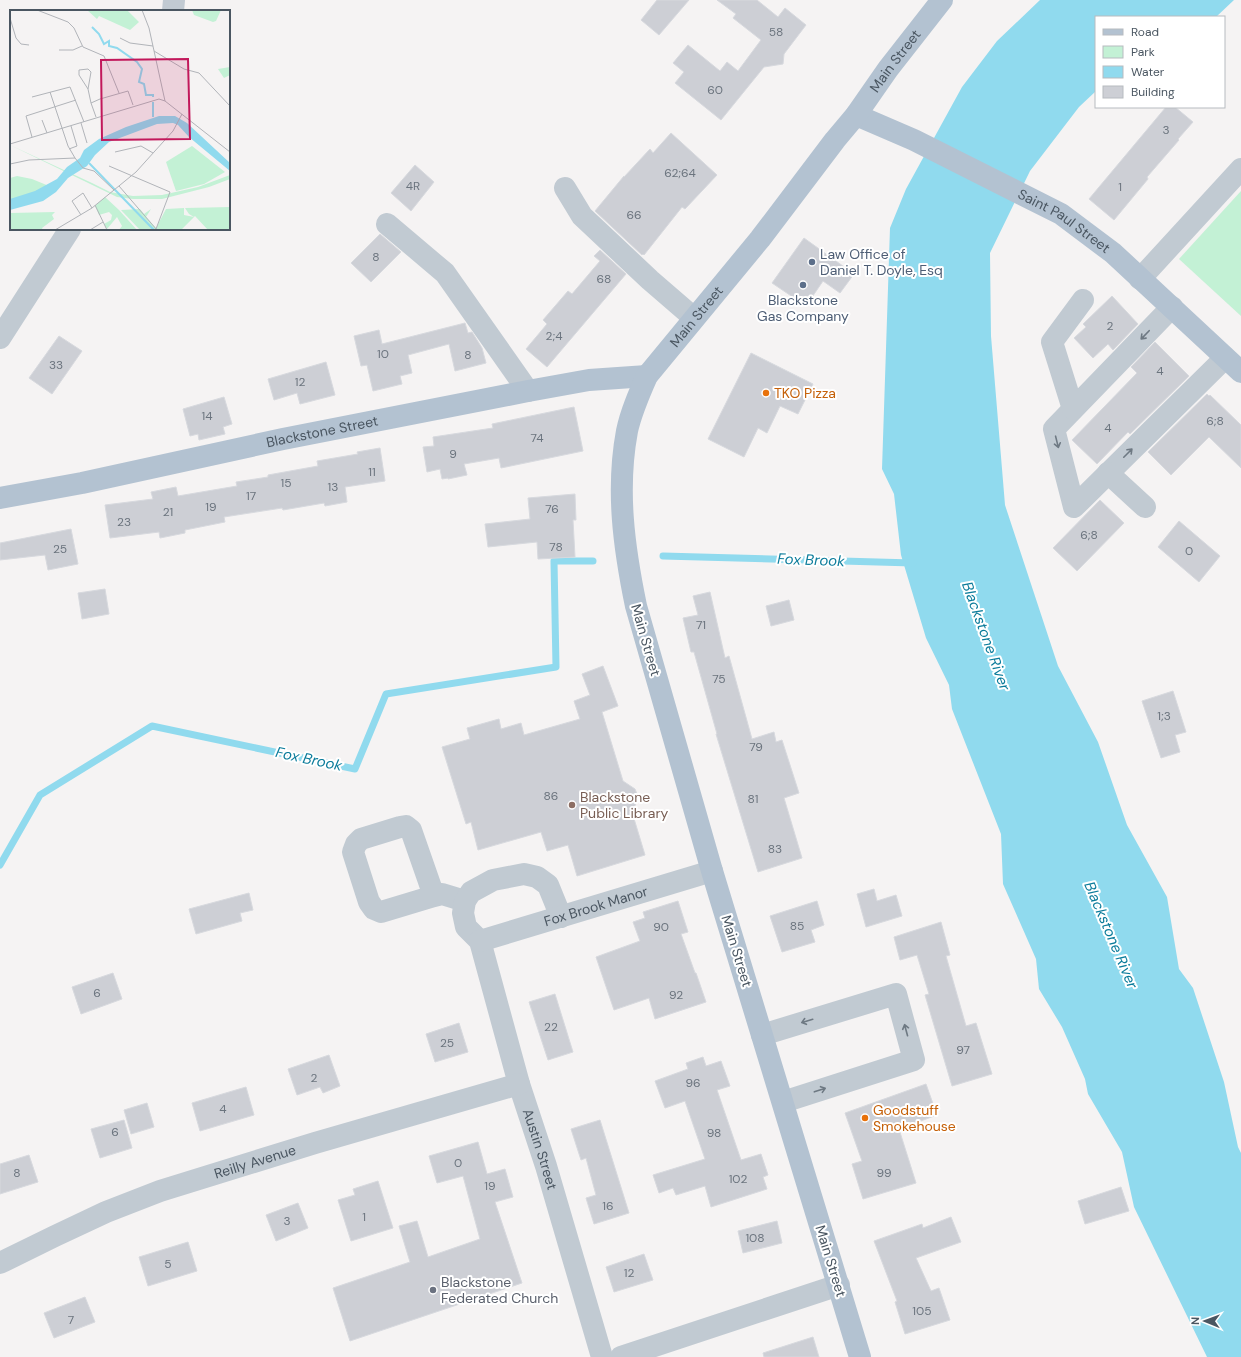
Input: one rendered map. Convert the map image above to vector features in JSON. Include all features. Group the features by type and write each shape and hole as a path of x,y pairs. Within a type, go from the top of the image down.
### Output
{"main road":[{"name":"Main Street","path":"860,1357 712,871 636,606 624,540 621,505 622,466 628,429 636,399 647,376 760,239 835,140 856,115 888,69 942,0"},
{"name":"Saint Paul Street","path":"856,115 914,140 1061,214 1113,253 1233,365"},
{"name":"Blackstone Street","path":"0,498 90,481 283,439 528,391 589,380 647,376"}],"street":[{"path":"173,10 174,0"},
{"path":"1140,279 1241,169"},
{"path":"565,188 582,216 644,275 694,318"},
{"path":"387,224 444,273 528,391"},
{"path":"0,338 69,230"},
{"path":"1073,409 1052,342 1083,300"},
{"path":"1172,307 1054,429 1074,508 1108,473 1233,365"},
{"path":"1108,473 1145,507"},
{"name":"Fox Brook Manor","path":"480,941 712,871"},
{"path":"480,941 466,927 462,913 465,901 471,892 493,880 524,874 537,877 548,885 561,917"},
{"path":"434,896 442,894 465,901"},
{"name":"Austin Street","path":"480,941 520,1084 569,1241 602,1357"},
{"path":"762,1035 896,994 914,1060 783,1102"},
{"name":"Reilly Avenue","path":"0,1263 106,1212 160,1191 315,1143 520,1084"},
{"path":"621,1357 839,1286"}],"green space":[{"path":"1241,191 1241,316 1179,259"}],"water":[{"name":"Blackstone River","path":"1040,0 1234,0 1217,16 1095,16 1095,92 1079,107 1030,171 990,253 991,336 1005,505 1058,666 1098,742 1127,825 1167,897 1179,969 1193,988 1224,1082 1238,1147 1241,1153 1241,1357 1207,1357 1134,1207 1122,1152 1088,1094 1085,1079 1062,1027 1039,989 1036,959 1003,884 1001,834 952,709 949,685 926,638 901,555 894,494 882,469 890,228 906,189 962,87 997,41"}],"building":[{"path":"657,0 689,0 659,35 641,20"},
{"path":"717,0 757,0 778,17 785,8 806,25 784,54 783,64 764,67 721,120 675,83 684,72 673,63 688,45 720,71 727,62 738,71 761,40 733,18 736,14"},
{"path":"1165,108 1176,108 1193,122 1147,177 1148,179 1114,220 1089,199"},
{"path":"671,133 717,175 685,209 682,207 644,255 642,255 595,211 624,176 650,149 653,153"},
{"path":"415,165 434,182 411,211 391,193"},
{"path":"380,234 401,252 371,282 351,263"},
{"path":"804,238 854,274 840,293 823,281 806,306 772,283"},
{"path":"600,250 626,274 547,367 526,349 547,324 543,320 568,291 572,294 600,261 594,256"},
{"path":"1112,296 1138,324 1113,350 1108,344 1093,358 1074,338 1086,327 1083,324"},
{"path":"465,323 468,333 472,332 482,348 486,363 455,371 449,344 408,355 412,373 400,376 402,384 373,391 367,365 361,366 354,336 379,330 382,344"},
{"path":"59,336 82,351 52,394 29,378"},
{"path":"1155,342 1189,376 1130,434 1128,432 1097,464 1072,440 1137,373 1131,367"},
{"path":"751,353 813,384 798,414 780,406 767,433 758,428 744,457 708,439"},
{"path":"326,362 335,395 300,404 297,393 274,400 268,379"},
{"path":"1207,394 1209,396 1210,395 1241,425 1241,468 1209,437 1171,475 1148,452"},
{"path":"224,397 232,424 223,427 225,434 199,440 198,434 190,436 183,409"},
{"path":"574,407 583,451 501,468 499,458 464,464 467,475 448,479 442,479 440,469 427,472 423,447 434,446 433,437 493,428 492,424"},
{"path":"380,448 385,481 345,487 347,502 325,506 324,503 283,510 282,508 224,517 225,522 185,530 185,533 160,538 159,532 110,538 105,505 153,499 151,492 176,487 178,496 237,486 236,482 268,477 268,475 318,466 317,461 358,454 357,452"},
{"path":"575,494 576,520 573,520 575,557 538,559 537,542 488,547 485,524 530,519 528,498"},
{"path":"1100,500 1124,523 1077,571 1053,548"},
{"path":"1179,521 1220,556 1199,582 1158,547"},
{"path":"71,529 78,564 48,570 45,555 0,560 0,543"},
{"path":"105,589 109,614 82,619 78,593"},
{"path":"710,592 725,658 729,656 752,739 774,732 776,742 782,740 799,793 784,798 802,858 758,872 716,734 694,652 691,652 683,618 698,615 693,596"},
{"path":"789,600 794,620 771,626 766,606"},
{"path":"603,666 618,706 602,712 623,781 635,789 637,794 638,799 632,812 645,855 577,876 568,845 547,851 541,832 478,850 471,822 466,824 442,747 470,739 467,728 499,719 501,729 521,723 524,735 580,719 574,701 590,695 582,674"},
{"path":"1173,691 1186,732 1175,735 1180,752 1161,758 1142,701"},
{"path":"874,889 877,901 896,895 902,916 866,927 857,894"},
{"path":"249,893 253,910 240,913 242,921 196,934 189,909"},
{"path":"678,901 688,932 681,934 706,1002 655,1019 649,998 614,1010 596,957 640,941 633,922 645,918 643,912"},
{"path":"817,901 824,925 811,930 815,942 782,952 770,916"},
{"path":"941,922 950,955 946,956 966,1026 976,1023 992,1074 952,1086 925,995 929,994 917,955 900,960 894,937"},
{"path":"113,973 122,999 81,1014 72,987"},
{"path":"555,994 573,1052 548,1060 529,1002"},
{"path":"459,1023 468,1052 435,1062 426,1034"},
{"path":"329,1055 340,1086 323,1093 320,1087 297,1095 288,1069"},
{"path":"703,1057 706,1066 721,1061 730,1086 717,1090 741,1160 761,1154 768,1175 763,1177 767,1189 711,1207 705,1186 676,1195 673,1188 659,1193 653,1175 705,1159 685,1101 665,1108 655,1081 688,1069 686,1063"},
{"path":"926,1084 937,1115 899,1129 916,1183 863,1199 852,1164 862,1161 845,1113"},
{"path":"246,1087 254,1115 200,1131 192,1103"},
{"path":"147,1103 154,1127 131,1134 124,1110"},
{"path":"124,1120 132,1148 100,1158 91,1129"},
{"path":"600,1120 629,1213 594,1224 586,1198 596,1195 586,1158 581,1160 571,1129"},
{"path":"478,1142 487,1174 505,1169 513,1197 495,1202 522,1283 350,1341 333,1288 410,1262 399,1226 417,1221 428,1257 480,1239 463,1176 437,1183 429,1156"},
{"path":"29,1155 38,1182 0,1194 0,1164"},
{"path":"378,1181 393,1228 351,1241 338,1200 355,1195 353,1189"},
{"path":"1121,1187 1129,1211 1085,1224 1078,1201"},
{"path":"298,1203 308,1228 276,1241 266,1215"},
{"path":"951,1217 961,1242 916,1258 931,1291 939,1288 950,1320 905,1334 895,1302 897,1301 874,1241 922,1224 923,1228"},
{"path":"777,1221 782,1243 743,1253 738,1231"},
{"path":"188,1242 197,1271 148,1286 139,1257"},
{"path":"644,1254 653,1280 614,1292 606,1267"},
{"path":"85,1297 95,1322 54,1338 44,1313"},
{"path":"813,1337 819,1357 764,1357 763,1353"}],"waterway":[{"name":"Fox Brook","path":"663,556 913,563"},
{"name":"Fox Brook","path":"0,865 40,795 152,726 355,769 386,694 556,667 554,561 593,561"}],"place":[{"name":"Law Office of Daniel T. Doyle, Esq","path":"812,262"},
{"name":"Blackstone Gas Company","path":"803,285"},
{"name":"TKO Pizza","path":"766,393"},
{"name":"Blackstone Public Library","path":"572,805"},
{"name":"Goodstuff Smokehouse","path":"865,1118"},
{"name":"Blackstone Federated Church","path":"433,1290"}]}
